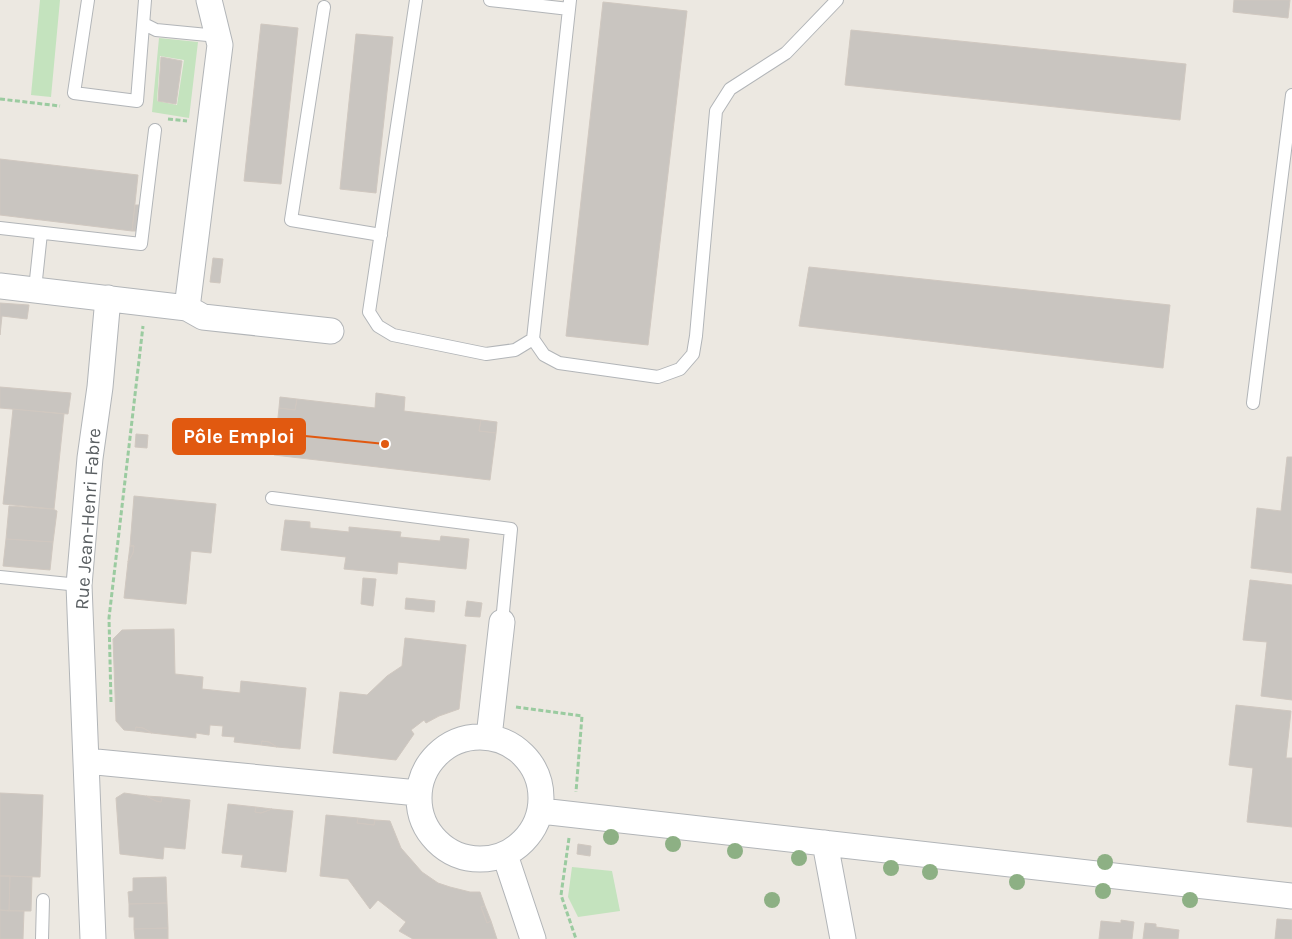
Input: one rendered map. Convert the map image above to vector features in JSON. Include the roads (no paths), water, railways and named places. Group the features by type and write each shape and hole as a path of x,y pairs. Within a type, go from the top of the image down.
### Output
{"street":[{"path":"186,308 220,45 209,0"},
{"path":"0,286 186,308 203,317 331,331"},
{"name":"Rue Jean-Henri Fabre","path":"93,939 79,585 90,458 100,387 108,298"},
{"path":"489,737 502,622"},
{"path":"472,737 489,737 508,743 524,755 536,772 542,790 541,811 534,829 521,845 504,855 484,860 463,858 444,848 430,834 420,814 418,793 422,777 430,762 441,750 456,741 472,737"},
{"path":"86,761 418,793"},
{"path":"541,811 1292,896"},
{"path":"825,843 843,939"},
{"path":"504,855 533,939"}],"lane":[{"path":"88,0 74,93 137,101 145,0"},
{"path":"416,0 370,312 378,326 393,335 486,354 516,350 533,339"},
{"path":"490,0 570,5 533,339 544,355 560,363 658,377 680,369 693,354 716,111 730,89 786,53 837,0"},
{"path":"324,7 291,220 381,235"},
{"path":"144,24 156,30 218,36"},
{"path":"1252,403 1292,95"},
{"path":"0,228 141,244 155,130"},
{"path":"35,289 41,233"},
{"path":"272,498 511,528 502,622"},
{"path":"0,578 79,585"},
{"path":"42,939 43,900"}],"place":[{"name":"Pôle Emploi","path":"385,444"}]}
